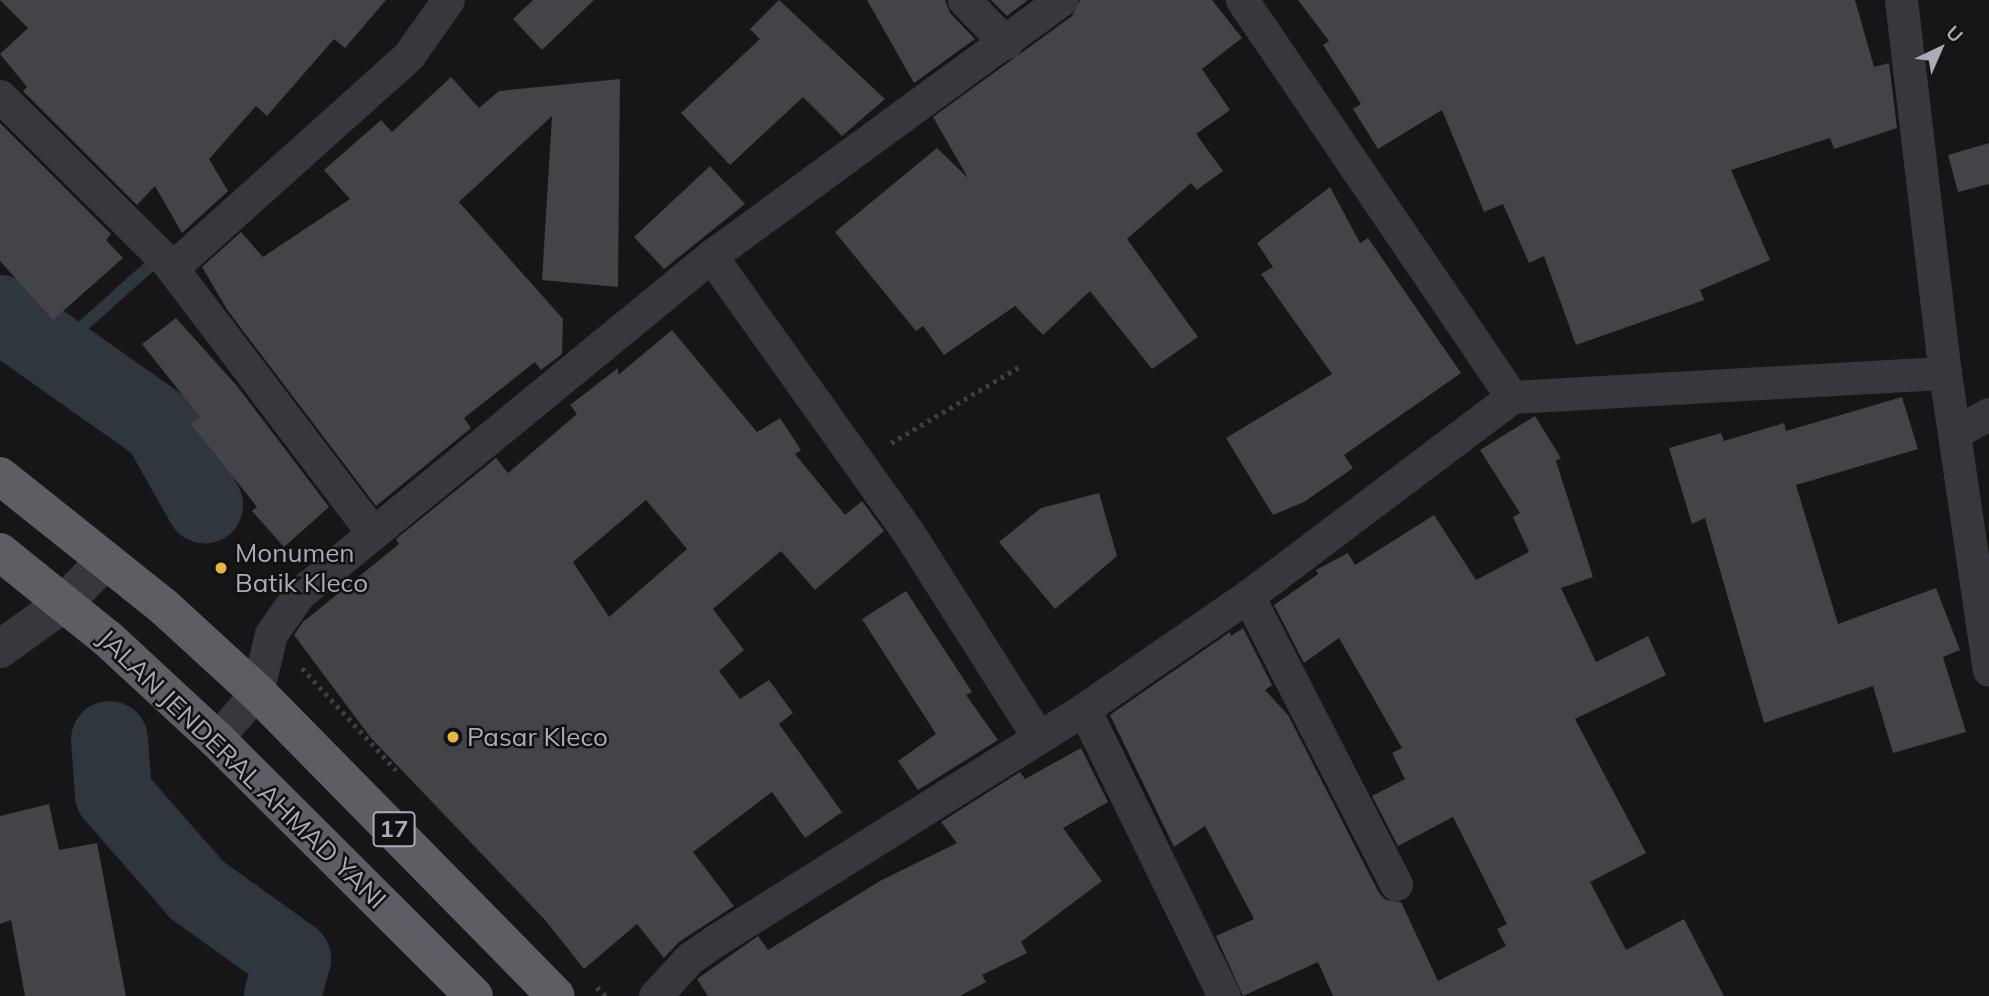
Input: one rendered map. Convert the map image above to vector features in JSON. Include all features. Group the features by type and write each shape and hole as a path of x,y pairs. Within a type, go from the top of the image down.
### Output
{"highway":[{"name":"17","path":"0,476 163,607 257,692 556,996"},
{"name":"JALAN JENDERAL AHMAD YANI","path":"0,552 112,642 184,709 474,996"}],"street":[{"path":"163,258 408,55 447,0"},
{"path":"964,0 1006,43"},
{"path":"216,739 257,692 279,616 372,532 711,256 1006,43 1061,0"},
{"path":"1242,0 1512,397"},
{"path":"1900,0 1945,373 1956,432 1989,670"},
{"path":"0,96 163,258 372,532"},
{"path":"711,256 861,463 1038,737"},
{"path":"655,996 690,958 716,940 1084,709 1248,596 1512,397 1945,373"},
{"path":"1956,432 1989,414"},
{"path":"14,640 64,603 106,560"},
{"path":"1248,596 1323,734 1396,884"},
{"path":"1084,709 1224,996"}],"path":[{"path":"861,463 1019,367"}],"building":[{"path":"0,0 386,0 345,48 334,39 267,116 256,106 209,159 228,191 182,233 155,186 137,205 23,91 27,87 0,54 28,28"},
{"path":"533,0 594,0 542,50 513,19"},
{"path":"779,0 885,99 842,136 803,97 730,165 681,113 760,39 750,29"},
{"path":"867,0 945,0 950,13 975,39 914,83"},
{"path":"991,0 1028,0 1007,16"},
{"path":"1080,0 1212,0 1242,38 1202,69 1230,110 1196,134 1223,171 1197,190 1191,183 1127,239 1198,337 1152,369 1090,291 1043,335 1015,306 944,355 923,326 916,331 835,232 937,148 968,178 933,117 1072,16"},
{"path":"1298,0 1855,0 1874,67 1889,63 1897,128 1834,149 1830,138 1731,170 1770,260 1700,290 1704,300 1576,345 1544,256 1529,263 1503,204 1484,212 1442,110 1378,149 1353,109 1361,104 1323,45 1329,41"},
{"path":"451,77 479,108 499,91 620,79 618,287 542,280 552,116 459,202 563,319 562,354 541,370 535,362 464,418 471,428 376,506 228,311 202,267 241,232 263,257 350,199 324,170 381,120 392,132"},
{"path":"0,123 111,234 106,240 123,258 53,320 0,261"},
{"path":"1989,143 1989,184 1958,192 1948,155"},
{"path":"710,166 745,204 664,269 634,237"},
{"path":"1330,187 1360,243 1368,238 1461,373 1344,455 1353,468 1304,502 1273,515 1226,438 1332,374 1261,274 1273,267 1257,243"},
{"path":"176,318 237,386 329,507 284,547 252,511 257,507 191,424 200,417 142,344"},
{"path":"672,330 757,432 780,418 801,450 795,454 845,515 862,501 884,531 815,590 781,551 713,609 744,650 719,671 740,699 769,680 793,713 779,724 842,812 805,838 772,792 693,852 734,906 679,942 664,958 637,924 584,969 545,920 371,738 294,635 303,622 399,544 396,539 496,458 508,473 577,414 570,405 618,368 618,375","holes":["646,500 687,549 609,617 573,562"]},
{"path":"1902,397 1918,449 1796,485 1838,624 1936,588 1960,650 1943,657 1966,732 1893,753 1873,686 1764,723 1705,518 1692,524 1669,448 1721,433 1724,441 1784,423 1786,431"},
{"path":"1535,416 1561,458 1556,461 1593,577 1561,588 1596,662 1648,636 1666,675 1575,719 1646,853 1590,882 1626,950 1684,919 1724,996 1333,996 1318,962 1243,996 1216,936 1254,919 1205,826 1174,847 1110,715 1230,632 1231,636 1243,628 1272,685 1265,690 1288,715 1379,893 1386,900 1401,902 1438,981 1506,946 1497,929 1507,924 1453,817 1398,846 1372,796 1405,779 1392,753 1402,748 1339,638 1304,663 1274,605 1318,574 1316,570 1348,553 1355,565 1434,515 1476,580 1529,552 1513,517 1520,513 1480,450"},
{"path":"1099,493 1117,556 1055,609 999,542 1041,508"},
{"path":"906,591 972,692 966,695 998,740 918,790 898,761 936,734 862,619"},
{"path":"1081,748 1108,802 1063,828 1102,881 1021,942 1027,953 982,975 986,982 960,996 708,996 697,979 758,936 768,950 880,881 957,843 941,822 1020,772 1025,779"},
{"path":"49,804 59,850 97,843 126,996 25,996 11,920 0,924 0,816"}],"waterway":[{"path":"55,351 161,256"},
{"path":"0,313 160,426 204,504"},
{"path":"109,739 113,794 197,890 292,958 282,996"}],"place":[{"name":"Monumen Batik Kleco","path":"221,568"},
{"name":"Pasar Kleco","path":"453,737"}]}
